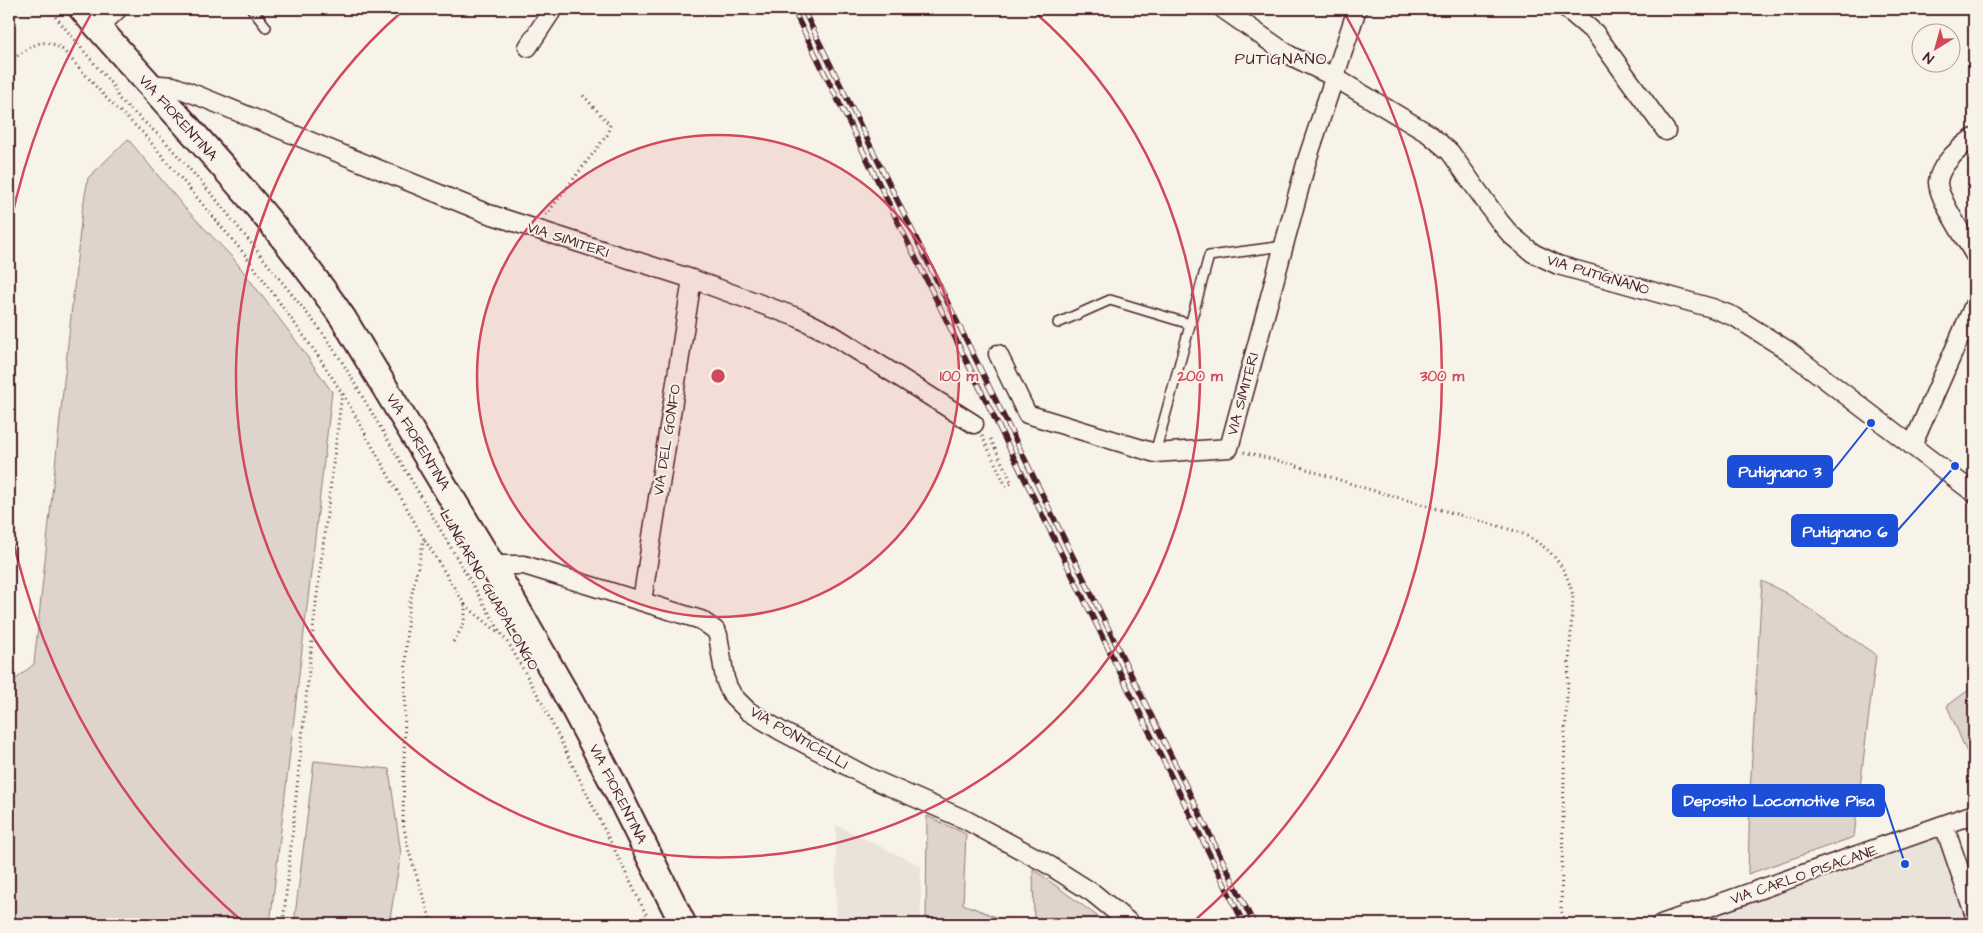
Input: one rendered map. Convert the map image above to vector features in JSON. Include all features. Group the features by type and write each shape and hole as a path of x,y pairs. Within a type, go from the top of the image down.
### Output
{"main road":[{"name":"VIA FIORENTINA","path":"82,9 280,235 323,289 361,346 492,565 594,745 683,924"}],"street":[{"path":"98,28 118,9"},
{"path":"528,47 553,9"},
{"name":"VIA PUTIGNANO","path":"1223,9 1288,55 1334,77 1429,134 1450,152 1511,235 1533,253 1558,265 1712,308 1735,317 1787,350 1974,493"},
{"name":"VIA SIMITERI","path":"998,354 1028,414 1155,452 1228,448 1307,160 1357,9"},
{"path":"1567,9 1595,32 1666,131"},
{"name":"VIA SIMITERI","path":"148,84 173,86 190,92 486,213 692,279 799,318 831,334 974,424"},
{"path":"1974,138 1966,142 1948,161 1938,181 1942,197 1974,254"},
{"name":"VIA DEL GONFO","path":"642,600 692,279"},
{"path":"1912,446 1974,305"},
{"name":"VIA PONTICELLI","path":"492,565 524,565 642,600 708,624 715,630 720,641 725,679 728,687 741,704 764,721 868,777 966,820 1044,862 1093,893 1131,924"},
{"name":"VIA CARLO PISACANE","path":"1661,924 1974,814"},
{"path":"1944,825 1974,913"}],"lane":[{"path":"252,9 266,27"},
{"path":"1155,452 1209,256 1284,246"},
{"path":"1058,323 1110,300 1190,324"}],"path":[{"name":"LUNGARNO GUADALONGO","path":"49,9 113,86 119,99 163,139 215,198 322,332 510,646 540,700 651,924"},
{"path":"9,62 39,43 54,44 63,50 110,102 142,132 246,256 319,357 342,393 424,539 465,604 502,635"},
{"path":"535,230 607,135 610,125 581,93"},
{"path":"283,924 314,611 342,393"},
{"path":"974,424 1006,486 1012,483 990,438"},
{"path":"1228,448 1291,464 1361,487 1518,532 1542,544 1562,566 1569,578 1573,596 1565,734 1561,910 1566,924"},
{"path":"424,539 408,619 403,823 409,852 432,924"},
{"path":"452,642 464,627 466,617 465,604"}],"shaded area":[{"path":"128,139 184,207 233,258 294,338 332,392 270,924 9,924 9,685 34,664 82,212 88,178"},
{"path":"1762,581 1786,593 1876,655 1854,837 1748,874 1750,792"},
{"path":"1974,686 1974,769 1947,706"},
{"path":"314,761 389,769 401,854 389,924 294,924"},
{"path":"927,816 966,834 963,904 1014,924 926,924"},
{"path":"836,825 921,866 921,924 836,924"},
{"path":"1940,836 1972,924 1690,924"},
{"path":"1033,869 1108,924 1034,924"}],"railway":[{"path":"793,9 1244,924"},
{"path":"803,9 1254,924"}],"place":[{"name":"Putignano 3","path":"1871,423"},
{"name":"Putignano 6","path":"1955,466"},
{"name":"Deposito Locomotive Pisa","path":"1905,864"}],"district":[{"name":"PUTIGNANO","path":"1281,59"}]}
